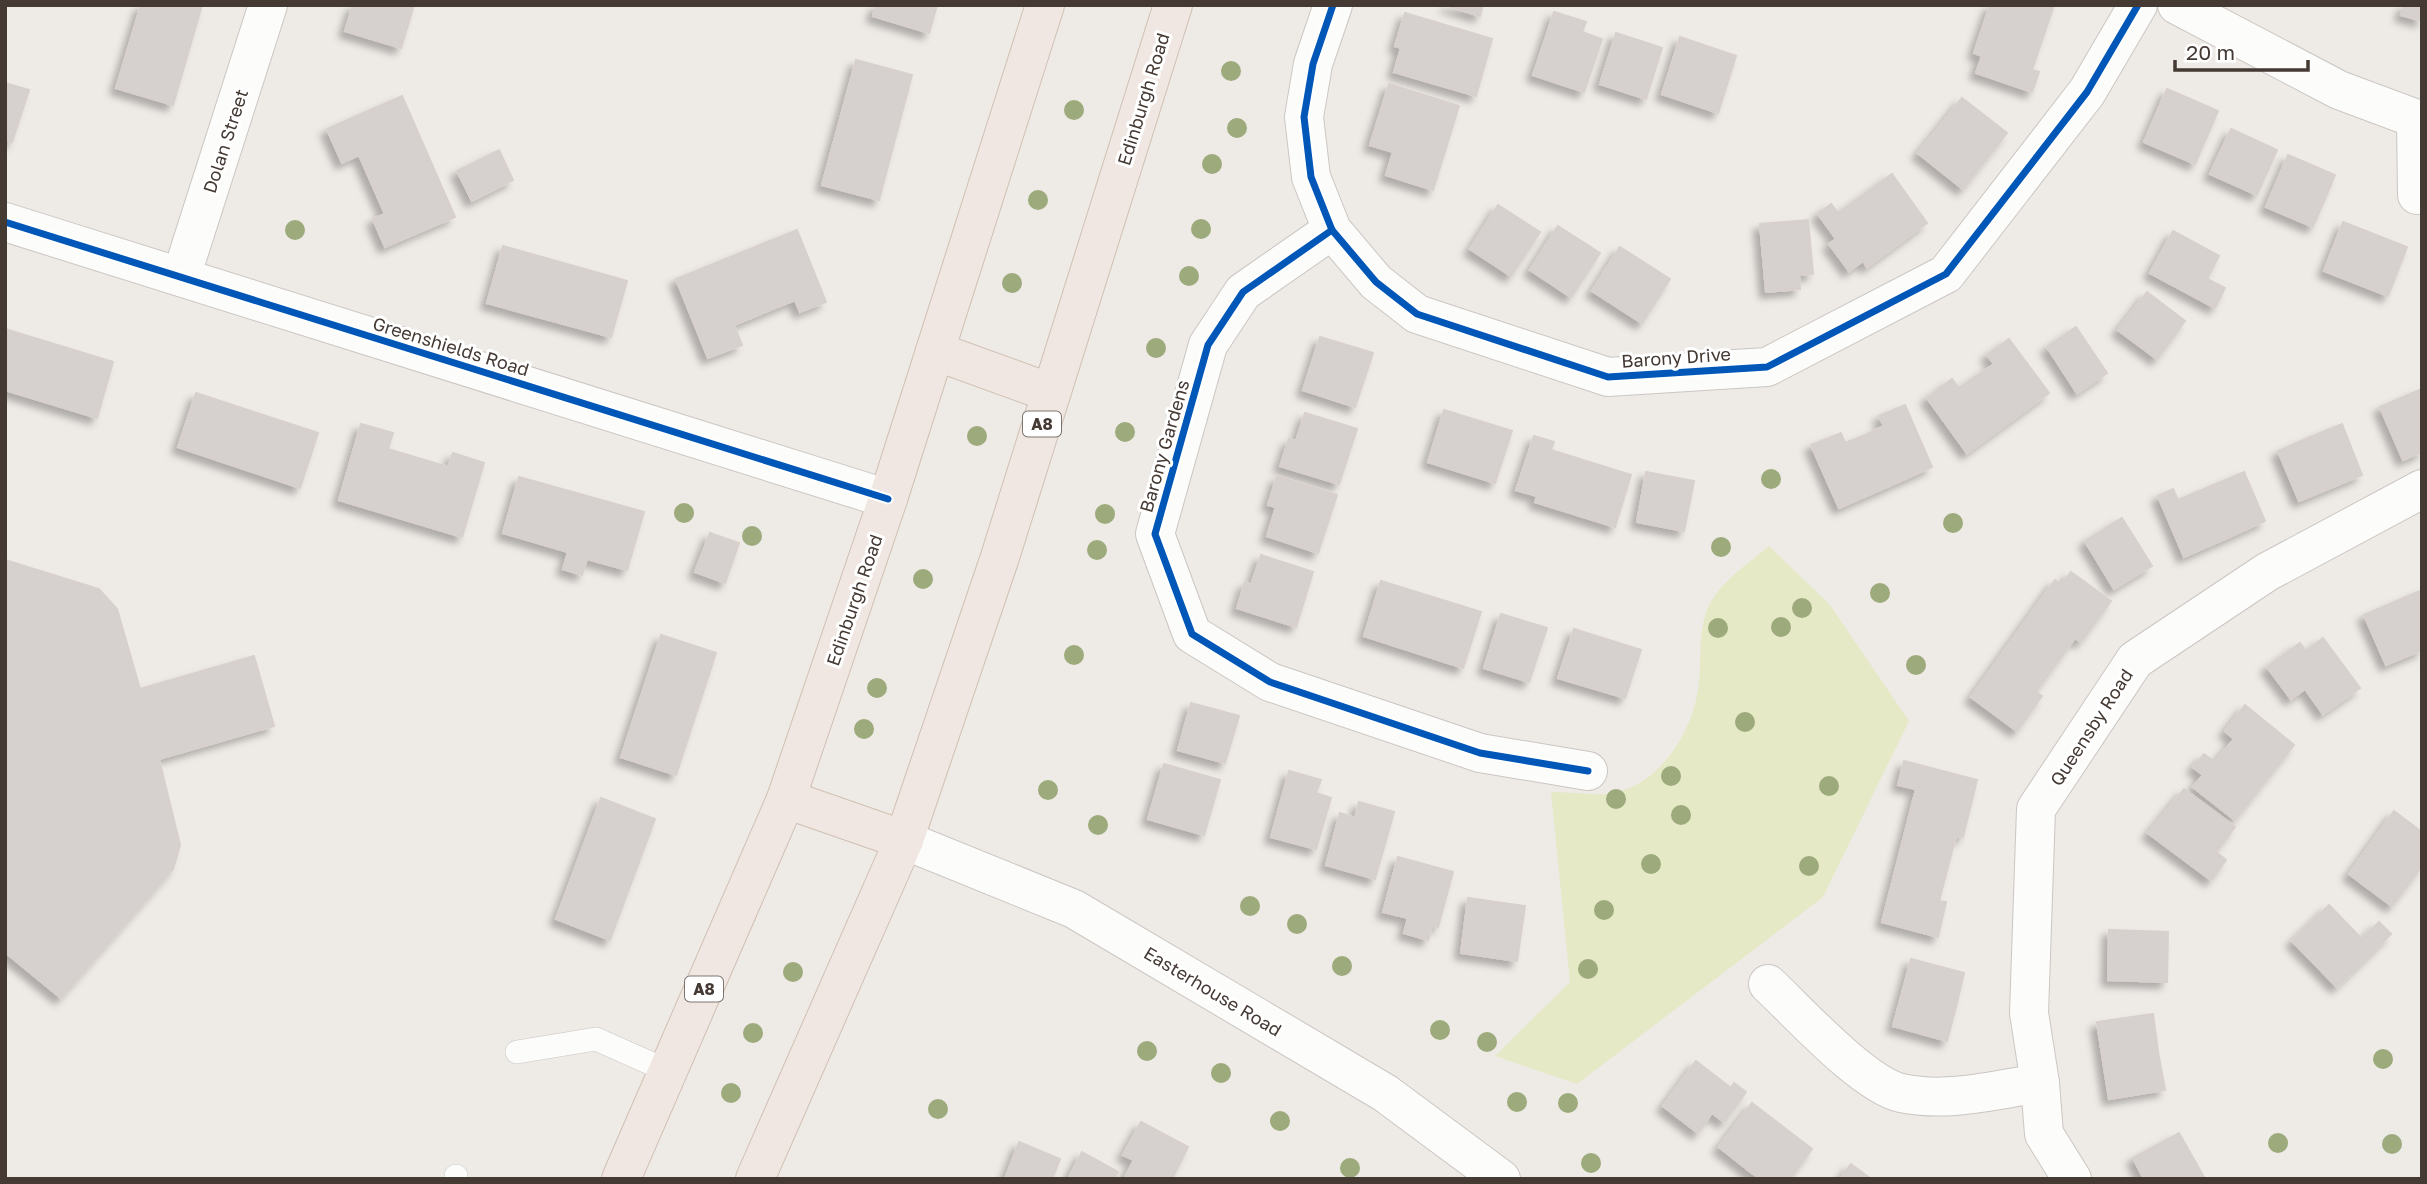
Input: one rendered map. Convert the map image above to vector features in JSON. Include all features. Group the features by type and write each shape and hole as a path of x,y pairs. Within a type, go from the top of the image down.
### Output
{"main road":[{"name":"Edinburgh Road","path":"621,1179 786,799 888,499 1045,5"},
{"name":"Edinburgh Road","path":"755,1179 904,840 1000,557 1173,5"},
{"path":"935,351 1051,393"},
{"path":"786,799 904,840"}],"street":[{"name":"Dolan Street","path":"181,277 268,5"},
{"name":"Barony Drive","path":"1333,5 1313,64 1304,117 1311,177 1332,230 1376,282 1418,314 1608,377 1767,367 1947,274 2087,92 2138,5"},
{"path":"2177,5 2339,90 2419,121 2417,195"},
{"name":"Greenshields Road","path":"5,222 888,499"},
{"name":"Barony Gardens","path":"1332,230 1243,292 1208,345 1155,534 1192,634 1270,682 1480,753 1588,771"},
{"name":"Queensby Road","path":"2072,1179 2043,1134 2040,1083 2029,1013 2036,809 2135,660 2267,572 2422,489"},
{"name":"Easterhouse Road","path":"904,840 1074,909 1385,1093 1501,1179"},
{"path":"1768,984 1861,1070 1899,1092 1952,1097 2040,1083"}],"lane":[{"path":"517,1052 596,1039 668,1071"}],"green space":[{"path":"1769,546 1830,605 1909,721 1823,897 1577,1084 1495,1056 1570,982 1551,792 1605,794 1623,790 1640,783 1668,758 1688,725 1694,708 1702,634 1709,605 1732,577"}],"building":[{"path":"141,5 202,5 173,105 116,88"},
{"path":"353,5 414,5 401,48 345,31"},
{"path":"876,5 937,5 929,33 873,16"},
{"path":"1445,5 1483,5 1480,16"},
{"path":"1990,5 2054,5 2032,70 2039,72 2032,92 1976,73 1982,56 1974,53"},
{"path":"2404,5 2422,5 2422,21 2401,15"},
{"path":"1554,12 1586,22 1582,32 1602,39 1584,92 1533,75"},
{"path":"1405,13 1492,39 1476,96 1394,72 1401,48 1395,46"},
{"path":"1616,33 1662,48 1646,99 1600,84"},
{"path":"1680,37 1736,56 1718,113 1662,94"},
{"path":"856,60 912,75 879,200 822,185"},
{"path":"5,83 29,90 12,142 5,140"},
{"path":"1389,84 1459,106 1433,190 1386,175 1393,152 1370,145"},
{"path":"2167,89 2218,111 2195,164 2144,142"},
{"path":"402,96 455,217 385,247 373,219 385,214 359,155 342,163 327,129"},
{"path":"1962,98 2007,133 1963,189 1918,153"},
{"path":"2231,129 2277,150 2257,195 2210,174"},
{"path":"499,150 513,180 472,201 457,171"},
{"path":"2288,155 2335,175 2313,227 2266,207"},
{"path":"1892,174 1927,223 1867,267 1863,261 1849,271 1829,244 1836,239 1818,214 1831,204 1838,213"},
{"path":"1498,205 1540,232 1511,276 1470,249"},
{"path":"1808,220 1813,274 1799,275 1800,289 1766,292 1760,224"},
{"path":"2343,222 2407,247 2388,296 2324,271"},
{"path":"1558,226 1600,253 1571,297 1530,270"},
{"path":"797,230 826,302 800,312 795,300 734,325 742,345 708,358 676,279"},
{"path":"2173,231 2219,256 2207,279 2225,288 2215,308 2150,273"},
{"path":"503,246 627,281 611,337 487,303"},
{"path":"1620,247 1670,279 1642,323 1592,291"},
{"path":"2147,292 2185,321 2157,359 2118,330"},
{"path":"2076,327 2107,373 2077,393 2047,347"},
{"path":"5,329 113,362 97,418 5,390"},
{"path":"1320,337 1373,353 1355,407 1303,390"},
{"path":"2009,339 2049,393 2008,423 1975,377 1994,364 1987,355"},
{"path":"1975,377 2008,423 1967,453 1927,398 1952,379 1959,388"},
{"path":"2422,389 2422,415 2412,393"},
{"path":"196,393 318,433 300,488 178,447"},
{"path":"2412,393 2422,415 2422,452 2403,460 2380,407"},
{"path":"1905,405 1932,467 1885,488 1863,436 1884,426 1879,416"},
{"path":"1444,410 1512,431 1495,483 1428,462"},
{"path":"1305,413 1357,429 1339,484 1280,466 1289,439 1296,441"},
{"path":"361,424 393,433 388,449 448,467 453,453 484,463 462,537 339,500"},
{"path":"2342,424 2362,475 2331,488 2310,437"},
{"path":"1841,433 1845,443 1863,436 1885,488 1839,508 1811,445"},
{"path":"1534,436 1554,442 1551,450 1631,475 1615,527 1535,502 1537,496 1516,490"},
{"path":"2310,437 2331,488 2299,501 2278,451"},
{"path":"1646,472 1694,481 1684,531 1637,522"},
{"path":"2244,472 2265,521 2232,536 2211,486"},
{"path":"1277,476 1337,495 1318,553 1267,536 1276,507 1268,505"},
{"path":"519,477 644,512 627,570 587,559 582,575 563,569 568,552 503,533"},
{"path":"2211,486 2232,536 2184,557 2158,496 2173,489 2178,500"},
{"path":"2122,518 2152,566 2114,589 2085,541"},
{"path":"710,533 739,543 725,583 695,572"},
{"path":"1261,555 1313,572 1296,627 1237,608 1245,582 1251,585"},
{"path":"5,560 99,589 117,609 140,689 254,656 274,726 159,759 180,845 173,869 61,998 5,952"},
{"path":"2071,572 2111,601 2081,642 2075,638 2036,692 2042,696 2017,731 1971,697 2055,580 2061,585"},
{"path":"1381,581 1481,612 1463,668 1364,636"},
{"path":"2422,590 2422,650 2386,665 2364,615"},
{"path":"1501,614 1547,628 1529,682 1484,668"},
{"path":"1574,629 1641,650 1625,698 1558,678"},
{"path":"661,635 716,653 676,775 621,757"},
{"path":"2323,638 2360,688 2323,714 2305,689 2291,699 2267,667 2300,643 2306,651"},
{"path":"1191,703 1239,716 1225,763 1178,750"},
{"path":"2245,705 2294,745 2235,820 2193,787 2203,775 2193,767 2204,754 2215,762 2234,739 2225,731"},
{"path":"1904,761 1977,780 1963,837 1956,836 1939,901 1946,902 1938,937 1882,922 1916,789 1898,785"},
{"path":"1164,764 1220,780 1204,835 1148,819"},
{"path":"1289,771 1321,780 1316,793 1331,798 1316,849 1271,837"},
{"path":"2184,789 2235,827 2216,852 2226,860 2211,880 2148,833"},
{"path":"601,798 655,819 610,940 556,919"},
{"path":"1359,802 1394,812 1375,879 1326,865 1340,813 1355,818"},
{"path":"2394,811 2422,832 2422,866 2392,906 2349,874"},
{"path":"1398,857 1453,872 1438,927 1432,925 1428,940 1404,933 1408,918 1383,912"},
{"path":"1468,898 1525,906 1517,961 1461,953"},
{"path":"2329,905 2362,939 2379,922 2391,934 2337,987 2292,941"},
{"path":"2109,930 2168,932 2167,982 2108,980"},
{"path":"1911,959 1964,973 1956,1007 1902,993"},
{"path":"1902,993 1956,1007 1947,1041 1893,1026"},
{"path":"2153,1014 2158,1052 2103,1061 2097,1022"},
{"path":"2158,1052 2165,1090 2109,1099 2103,1061"},
{"path":"1696,1061 1731,1088 1734,1083 1746,1092 1724,1122 1712,1113 1698,1133 1663,1106"},
{"path":"1752,1103 1782,1126 1748,1170 1719,1147"},
{"path":"1141,1122 1188,1147 1172,1179 1124,1179 1134,1160 1123,1155"},
{"path":"1782,1126 1812,1149 1790,1179 1760,1179 1748,1170"},
{"path":"2179,1133 2205,1179 2144,1179 2133,1158"},
{"path":"1019,1142 1060,1159 1052,1179 1005,1179"},
{"path":"1082,1152 1118,1172 1114,1179 1068,1179"},
{"path":"1851,1164 1871,1179 1840,1179"}],"cycle path":[{"path":"1333,5 1313,64 1304,117 1311,177 1332,230 1376,282 1417,314 1608,377 1767,367 1946,274 2087,92 2138,5"},
{"path":"5,222 888,499"},
{"path":"1332,230 1243,292 1208,345 1155,534 1192,634 1270,682 1480,753 1588,771"}]}
